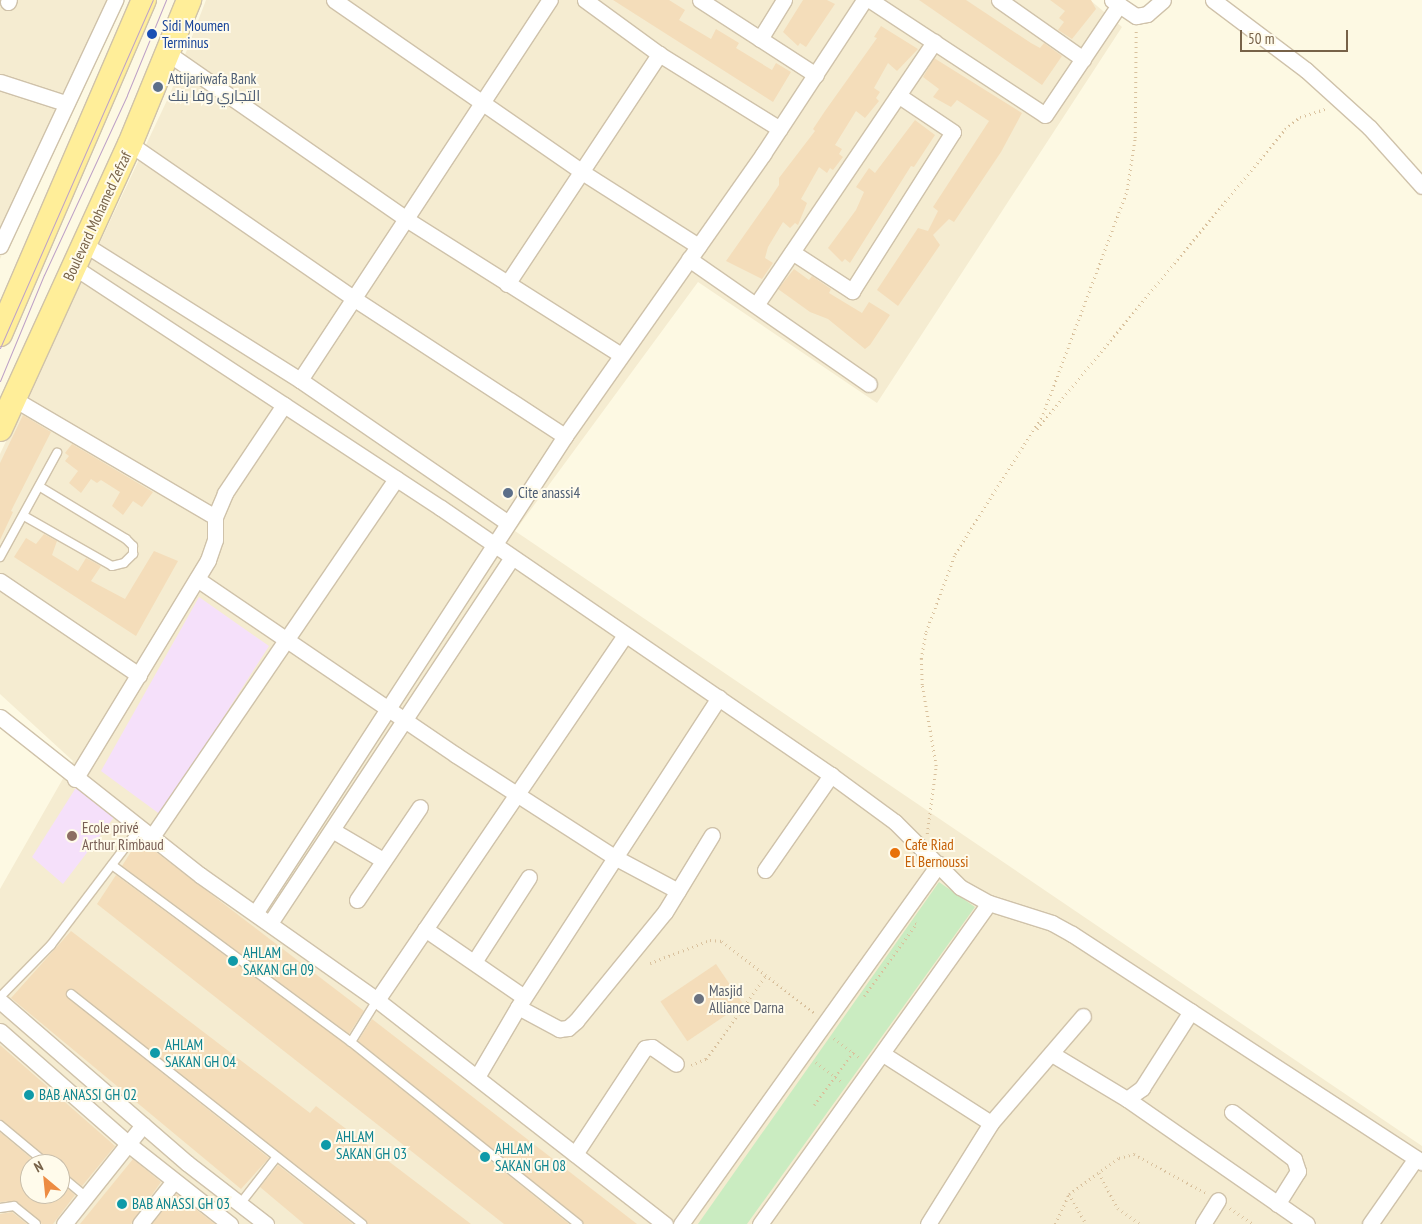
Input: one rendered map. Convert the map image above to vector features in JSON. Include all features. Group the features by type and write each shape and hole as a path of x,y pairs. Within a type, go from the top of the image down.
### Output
{"main road":[{"path":"0,334 144,0"},
{"name":"Boulevard Mohamed Zefzaf","path":"0,429 130,144 189,0"}],"street":[{"path":"0,246 65,103 115,0"},
{"path":"334,0 481,104 582,172 698,246"},
{"path":"300,380 550,0"},
{"path":"585,0 660,54 780,128"},
{"path":"700,0 816,75"},
{"path":"760,39 784,0"},
{"path":"256,912 387,706 565,436 780,128 864,0"},
{"path":"870,0 1045,115 1083,59 1115,3 1136,16 1147,14 1163,0"},
{"path":"999,0 1083,59"},
{"path":"1213,0 1306,70 1370,128 1422,186"},
{"path":"756,305 934,42"},
{"path":"168,54 406,219 621,355"},
{"path":"507,284 660,54"},
{"path":"2,86 65,103"},
{"path":"792,252 852,291 953,132 898,94"},
{"path":"130,144 353,298 565,436"},
{"path":"84,244 300,380 508,523"},
{"path":"689,258 869,384"},
{"path":"74,267 494,544 831,775 924,847 960,887 989,903 1052,922 1191,1010 1419,1160 1370,1224"},
{"path":"14,399 215,517"},
{"path":"76,779 197,579 215,540 215,517 232,478 284,405"},
{"path":"151,838 396,479"},
{"path":"270,923 512,558"},
{"path":"197,579 517,794 616,858 678,891"},
{"path":"0,581 139,675"},
{"path":"377,1000 625,635"},
{"path":"477,1077 521,1002 719,698"},
{"path":"0,717 139,829 377,1000 665,1224"},
{"path":"766,870 831,775"},
{"path":"357,900 420,807"},
{"path":"332,830 383,860"},
{"path":"425,929 474,962 521,1002 559,1029 568,1028 659,919 712,835"},
{"path":"681,1224 828,1023 939,864"},
{"path":"474,962 529,877"},
{"path":"760,1224 989,903"},
{"path":"0,1001 143,1125 266,1224"},
{"path":"1127,1099 1142,1088 1191,1010"},
{"path":"928,1224 991,1124 1052,1054 1082,1016"},
{"path":"2,1037 127,1143 227,1223"},
{"path":"575,1154 645,1048 652,1047 676,1064"},
{"path":"883,1054 991,1124"},
{"path":"1052,1054 1127,1099 1307,1224"},
{"path":"1232,1112 1294,1159 1298,1171 1277,1204"},
{"path":"64,1224 143,1125"},
{"path":"140,1224 174,1181"},
{"path":"1203,1224 1218,1200"}],"lane":[{"path":"0,557 40,487 57,452"},
{"path":"24,516 112,566 124,563 133,554 133,546 126,539 40,487"},
{"path":"0,997 51,945 139,829"},
{"path":"112,865 350,1042 578,1224"},
{"path":"71,994 276,1158 362,1224"},
{"path":"350,1042 377,1000"},
{"path":"0,1125 35,1154"},
{"path":"240,1204 276,1158"},
{"path":"70,1183 86,1196"},
{"path":"0,1208 14,1206 36,1224"}],"path":[{"path":"924,847 931,820 936,766 922,684 922,659 926,632 955,554 1034,432 1051,396 1127,190 1135,138 1136,16"},
{"path":"1034,432 1061,404 1285,129 1300,117 1343,104"},
{"path":"650,963 716,939 727,944 828,1023"},
{"path":"676,1064 694,1065 706,1059 766,975"},
{"path":"834,1038 866,1062"},
{"path":"814,1105 853,1052"},
{"path":"816,1062 849,1086"},
{"path":"1054,1224 1069,1194 1119,1158 1134,1154 1218,1200 1253,1224"},
{"path":"1099,1173 1118,1208 1140,1224"},
{"path":"1069,1194 1086,1224"}],"shaded area":[{"path":"0,0 119,0 0,259"},
{"path":"206,0 1090,0 1122,27 877,403 698,282 515,531 1422,1146 1422,1224 0,1224 0,889 73,761 0,694 0,454 170,94"},
{"path":"199,597 269,646 161,815 101,771"},
{"name":"Ecole privé Arthur Rimbaud","path":"77,786 115,816 63,884 32,857"}],"green space":[{"path":"939,882 975,907 747,1224 698,1224"}],"building":[{"path":"613,0 669,0 685,10 679,20 711,39 716,29 739,43 736,48 772,70 776,63 791,72 773,102"},
{"path":"803,0 827,0 835,4 806,47 800,43 798,46 783,32"},
{"path":"919,0 966,0 1031,43 1040,48 1044,43 1062,56 1042,85"},
{"path":"1050,0 1091,0 1096,9 1072,39 1058,30 1064,22 1059,18 1065,11"},
{"path":"881,26 918,49 897,71 888,63 874,88 880,92 876,98 879,101 865,118 856,111 835,145 842,149 839,154 843,157 833,170 830,168 827,173 819,167 801,199 807,203 798,225 795,223 790,228 783,222 768,247 765,258 773,263 762,279 726,261 779,185 779,178 815,131 813,129 825,111 877,38 874,37"},
{"path":"934,58 1022,113 1001,152 954,222 949,219 933,235 940,245 898,306 877,290 918,228 928,231 938,211 933,207 989,121 957,100 951,107 933,97 939,89 923,77"},
{"path":"915,120 935,135 914,167 911,166 850,263 845,259 842,262 828,248 856,210 864,192 856,187 869,168 875,173"},
{"path":"794,269 809,280 812,276 831,289 829,293 862,313 869,302 890,315 870,345 865,349 828,319 810,312 778,289"},
{"path":"23,415 51,432 11,511 13,512 0,540 0,463"},
{"path":"72,444 153,492 142,507 133,501 123,515 112,506 120,492 101,480 97,483 91,479 81,493 69,483 78,471 65,461 69,456 65,453"},
{"path":"44,534 57,541 52,555 78,571 86,558 101,566 91,581 125,599 154,551 178,561 136,636 14,557 26,538 36,544"},
{"path":"139,839 364,1011 349,1034 122,866"},
{"path":"116,875 348,1046 569,1224 504,1224 97,904"},
{"name":"AHLAM SAKAN GH 04","path":"71,931 310,1113 316,1106 471,1224 368,1224 74,990 67,990 68,998 269,1158 241,1189 11,998"},
{"name":"Masjid Alliance Darna","path":"716,964 743,1004 687,1041 660,1001"},
{"path":"372,1019 637,1224 584,1224 358,1041"},
{"path":"0,1045 115,1146 82,1186 70,1177 70,1154 41,1154 0,1119"},
{"path":"0,1132 26,1154 20,1154 20,1204 68,1204 53,1224 42,1224 16,1201 0,1202"},
{"name":"BAB ANASSI GH 03","path":"133,1159 161,1182 131,1224 80,1224"},
{"path":"278,1165 353,1224 304,1224 260,1187"},
{"path":"70,1191 75,1195 70,1202"},
{"path":"176,1194 215,1224 152,1224"},
{"path":"12,1212 27,1224 0,1224 0,1214"}],"tram line":[{"path":"0,348 153,0"},
{"path":"0,381 44,275 127,95 166,0"}],"place":[{"name":"Sidi Moumen Terminus","path":"152,34"},
{"name":"Attijariwafa Bank التجاري وفا بنك","path":"158,87"},
{"name":"Cite anassi4","path":"508,493"},
{"name":"Ecole privé Arthur Rimbaud","path":"72,836"},
{"name":"Cafe Riad El Bernoussi","path":"895,853"},
{"name":"AHLAM SAKAN GH 09","path":"233,961"},
{"name":"Masjid Alliance Darna","path":"699,999"},
{"name":"AHLAM SAKAN GH 04","path":"155,1053"},
{"name":"BAB ANASSI GH 02","path":"29,1095"},
{"name":"AHLAM SAKAN GH 03","path":"326,1145"},
{"name":"AHLAM SAKAN GH 08","path":"485,1157"},
{"name":"BAB ANASSI GH 03","path":"122,1204"}]}
